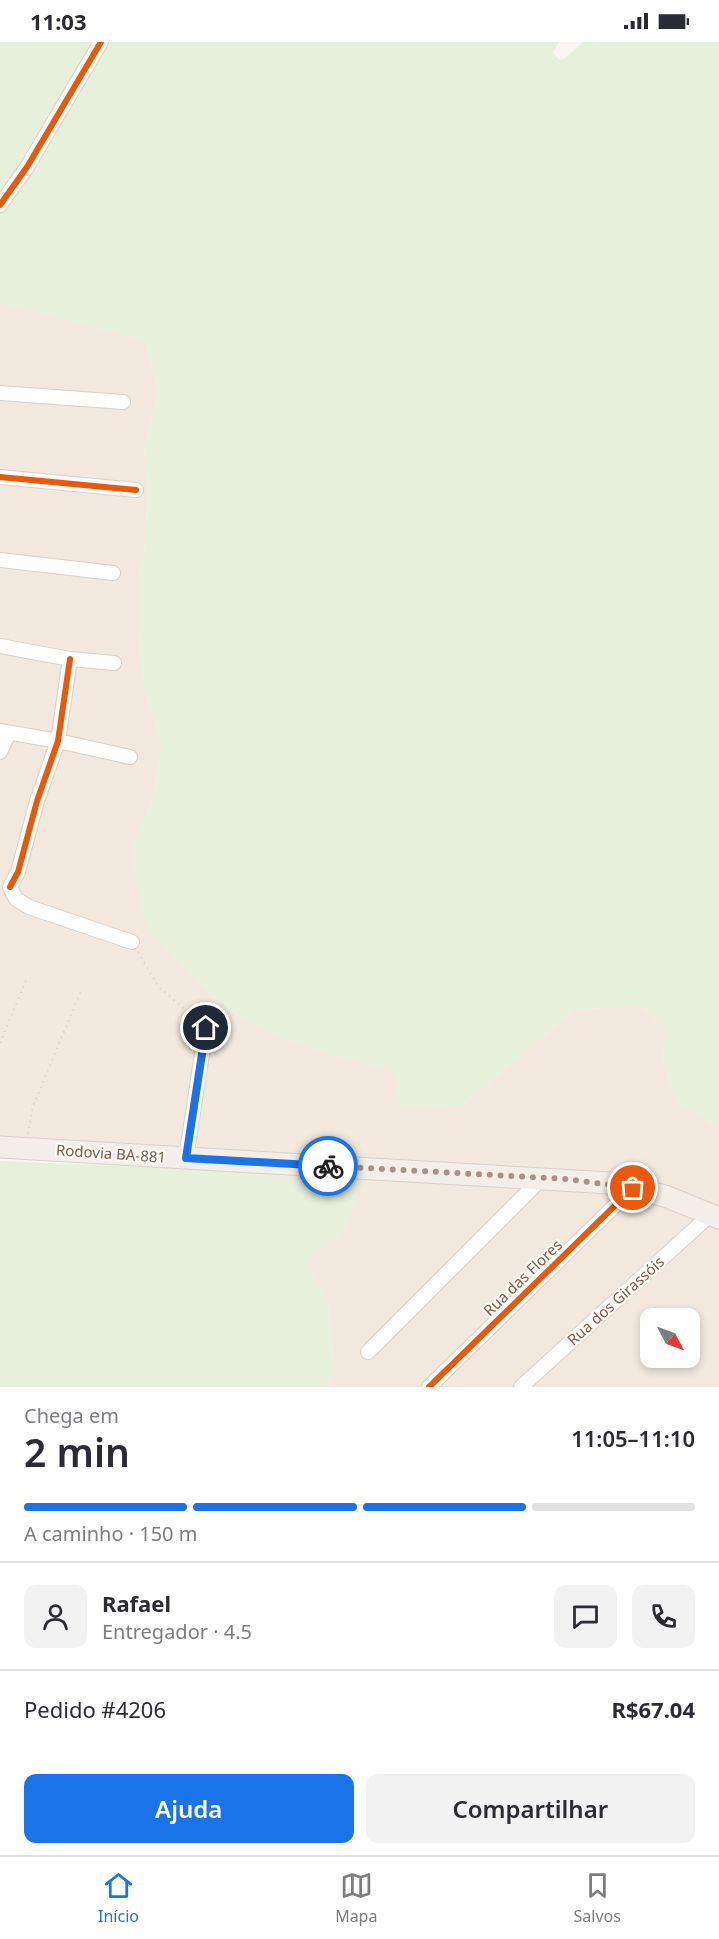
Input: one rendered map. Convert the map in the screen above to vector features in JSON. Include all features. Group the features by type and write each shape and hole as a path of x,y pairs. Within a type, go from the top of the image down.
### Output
{"main road":[{"name":"Rodovia BA-881","path":"0,1147 543,1177 633,1188 715,1216"}],"street":[{"path":"0,205 27,168 101,42"},
{"path":"0,393 123,402"},
{"path":"0,477 136,490"},
{"path":"0,560 113,573"},
{"path":"0,646 114,663"},
{"path":"70,658 58,741 18,872 5,886 16,899 29,907 132,942"},
{"path":"0,752 5,732 58,741 130,758"},
{"path":"186,1158 206,1028"},
{"path":"368,1352 543,1177"},
{"name":"Rua das Flores","path":"429,1387 633,1188"},
{"name":"Rua dos Girassóis","path":"521,1387 715,1216"}],"path":[{"path":"132,942 158,986 206,1028"},
{"path":"0,1043 27,978"},
{"path":"26,1148 33,1106 81,991"}],"shaded area":[{"path":"0,303 145,340 158,391 144,449 148,489 144,557 138,573 138,630 145,692 162,745 153,798 133,847 229,1011 277,1036 329,1054 381,1067 463,1105 575,1010 639,1005 666,1028 662,1061 678,1102 719,1128 719,1387 326,1387 335,1370 328,1305 307,1262 346,1227 365,1161 0,1136"}],"green space":[{"path":"0,42 559,42 553,53 559,60 564,59 583,42 719,42 719,1128 678,1102 662,1061 666,1028 639,1005 575,1010 463,1105 402,1109 393,1073 381,1067 329,1054 277,1036 229,1011 189,975 147,927 135,879 133,847 153,798 162,745 145,692 138,630 138,573 144,557 148,489 144,449 158,391 145,340 0,303"},
{"path":"0,1161 361,1176 346,1227 307,1262 328,1305 335,1370 326,1387 0,1387"}],"cycle path":[{"path":"0,205 27,167 101,42"},
{"path":"0,477 136,490"},
{"path":"10,887 18,872 37,801 58,741 70,659"},
{"path":"186,1158 206,1028"},
{"path":"429,1387 633,1188"}],"way so far":[{"path":"328,1166 567,1179 610,1183 633,1188"}],"route":[{"path":"206,1028 186,1158 328,1166"}]}
